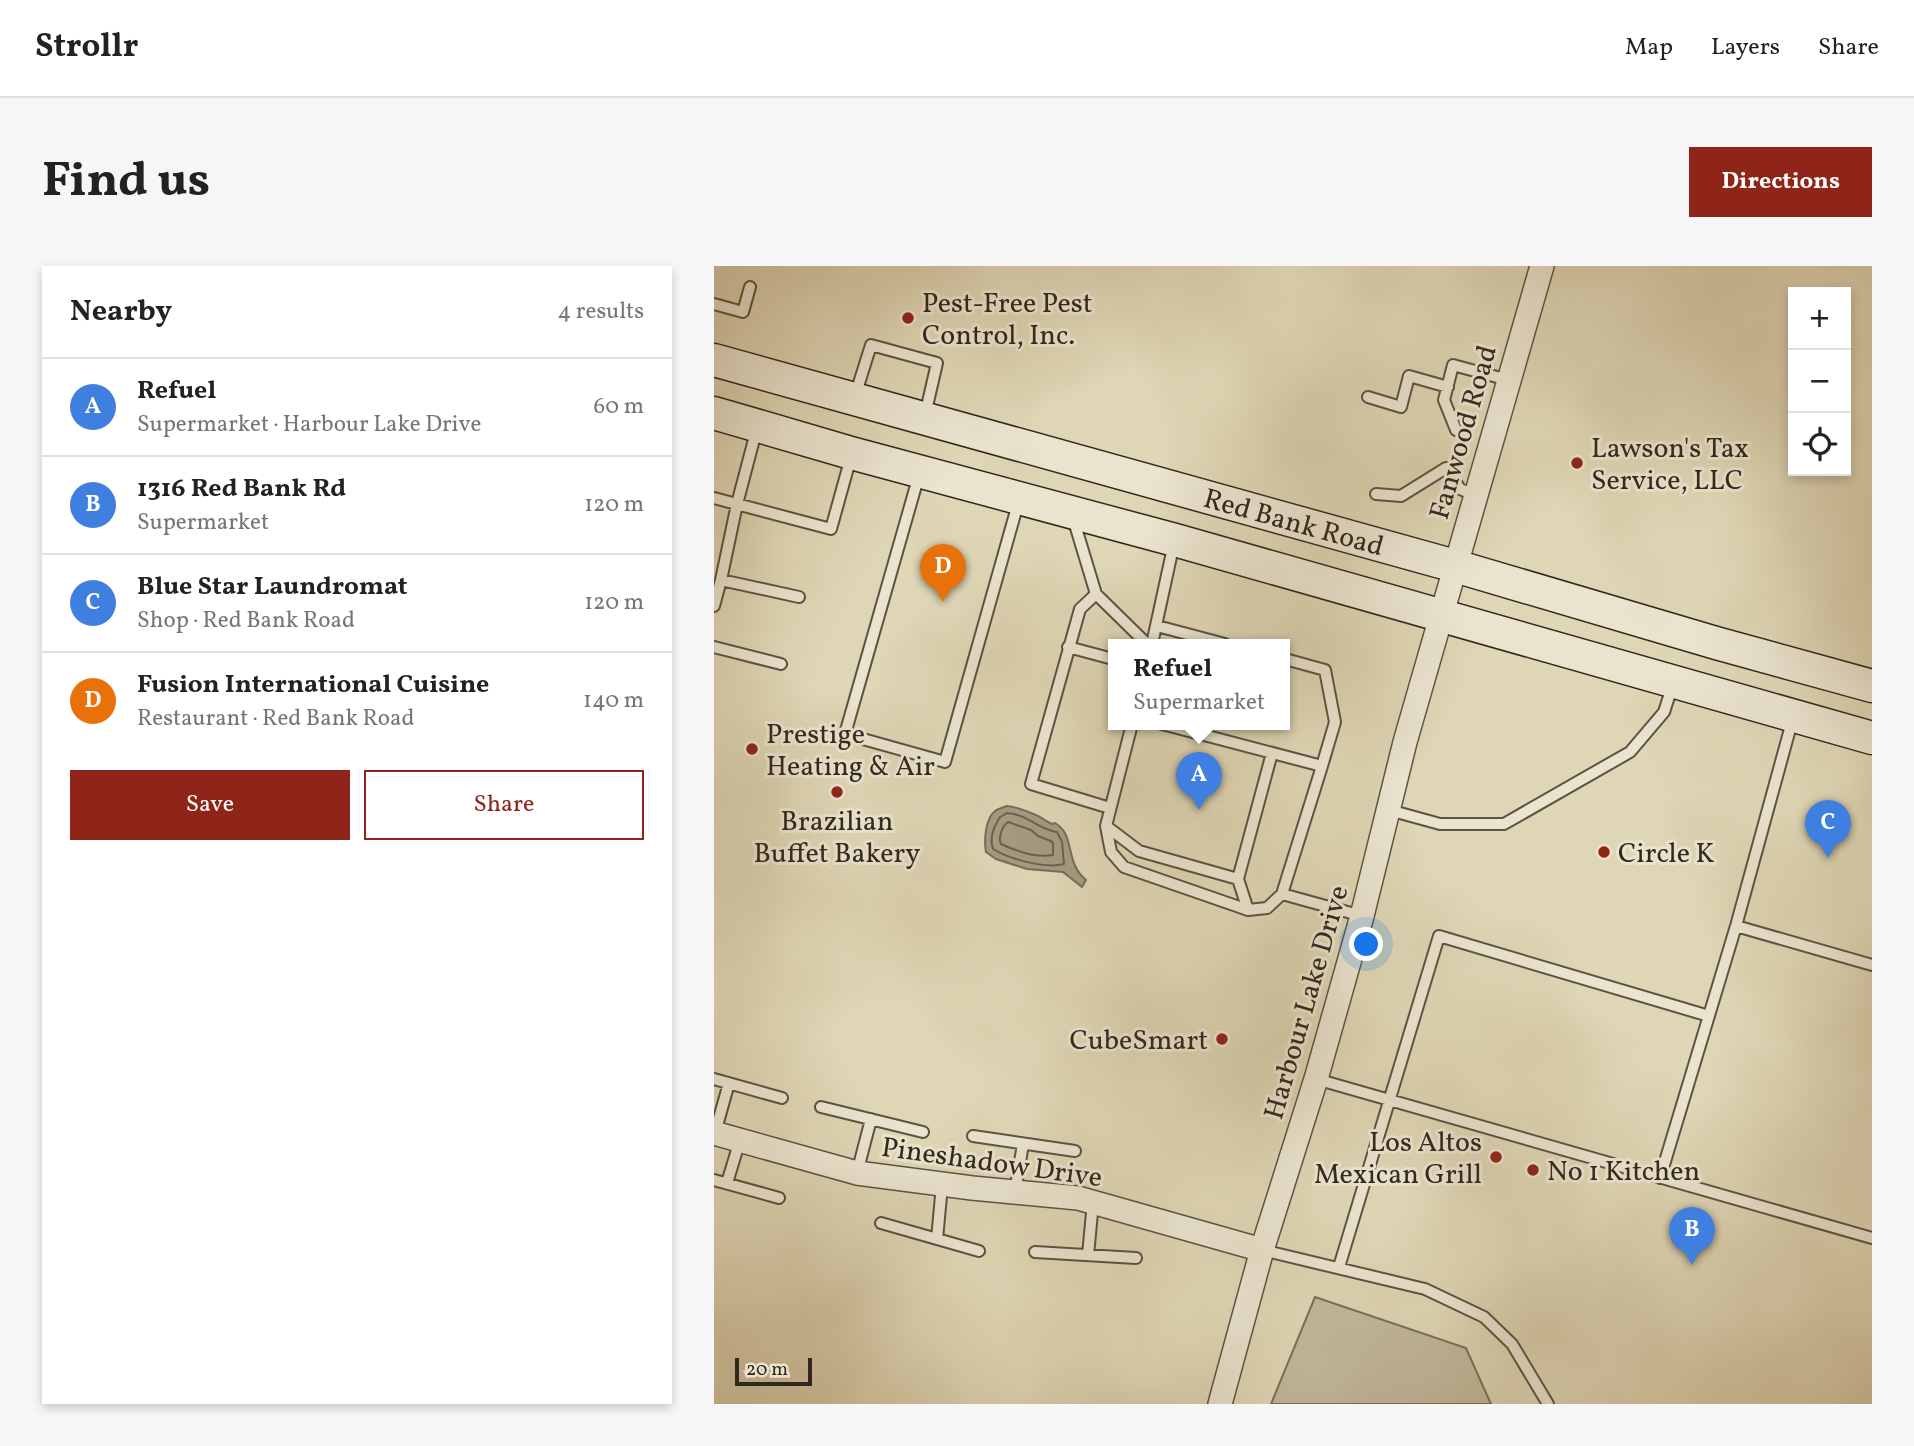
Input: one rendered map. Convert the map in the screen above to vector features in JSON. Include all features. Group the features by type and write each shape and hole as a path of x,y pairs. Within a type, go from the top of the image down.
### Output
{"main road":[{"name":"Red Bank Road","path":"714,360 1455,566 1872,686"},
{"name":"Red Bank Road","path":"714,413 851,453 1175,540 1872,738"}],"street":[{"name":"Fanwood Road","path":"1441,615 1542,266"},
{"name":"Harbour Lake Drive","path":"1220,1404 1262,1250 1362,916 1405,742 1441,615"},
{"name":"Pineshadow Drive","path":"714,1133 857,1173 942,1185 1078,1198 1262,1250"}],"lane":[{"path":"714,304 743,312 750,287"},
{"path":"854,399 871,345 924,359 937,363 925,418"},
{"path":"1456,430 1444,400 1453,365 1508,380"},
{"path":"1368,397 1401,407 1409,376 1448,387"},
{"path":"714,606 758,425"},
{"path":"714,498 831,530 851,453"},
{"path":"1376,494 1401,496 1446,468 1460,489 1475,495"},
{"path":"920,472 845,734 945,762 1020,499"},
{"path":"1071,512 1096,594 1145,639"},
{"path":"1152,639 1175,540"},
{"path":"720,580 799,597"},
{"path":"1096,594 1080,609 1031,784 1110,808"},
{"path":"1157,626 1206,639"},
{"path":"714,647 781,664"},
{"path":"1068,647 1108,658"},
{"path":"1130,730 1106,826 1111,852 1124,867 1248,910 1267,908 1282,894 1335,722 1325,670 1290,660"},
{"path":"1389,810 1440,824 1504,824 1630,752 1664,712 1674,682"},
{"path":"1660,1178 1736,926 1794,716"},
{"path":"1185,730 1322,766"},
{"path":"1248,910 1238,879 1272,753"},
{"path":"1106,826 1139,851 1238,879"},
{"path":"1282,894 1362,916"},
{"path":"1736,926 1872,964"},
{"path":"1339,1267 1439,936 1709,1016"},
{"path":"714,1079 782,1098"},
{"path":"1315,1079 1872,1238"},
{"path":"714,1133 729,1083"},
{"path":"821,1107 923,1132"},
{"path":"857,1173 871,1119"},
{"path":"973,1136 1075,1151"},
{"path":"727,1183 740,1140"},
{"path":"1015,1192 1023,1144"},
{"path":"714,1180 779,1198"},
{"path":"937,1239 942,1185"},
{"path":"1088,1255 1093,1202"},
{"path":"881,1223 979,1251"},
{"path":"1262,1250 1425,1289 1484,1317 1512,1344 1548,1404"},
{"path":"1035,1252 1136,1258"}],"shaded area":[{"path":"1315,1297 1466,1348 1491,1404 1271,1404"}],"water":[{"path":"1007,806 1029,812 1061,828 1066,834 1075,865 1086,880 1082,887 1063,872 1027,869 996,859 986,852 985,836 989,819 996,810"}],"place":[{"name":"Pest-Free Pest Control, Inc.","path":"908,318"},
{"name":"Lawson's Tax Service, LLC","path":"1577,463"},
{"name":"Fusion International Cuisine","path":"943,602"},
{"name":"Prestige Heating & Air","path":"752,749"},
{"name":"Brazilian Buffet Bakery","path":"837,792"},
{"name":"Refuel","path":"1199,810"},
{"name":"Circle K","path":"1604,852"},
{"name":"Blue Star Laundromat","path":"1828,858"},
{"name":"CubeSmart","path":"1222,1039"},
{"name":"Los Altos Mexican Grill","path":"1496,1157"},
{"name":"No 1 Kitchen","path":"1533,1170"},
{"name":"1316 Red Bank Rd","path":"1692,1265"}]}
